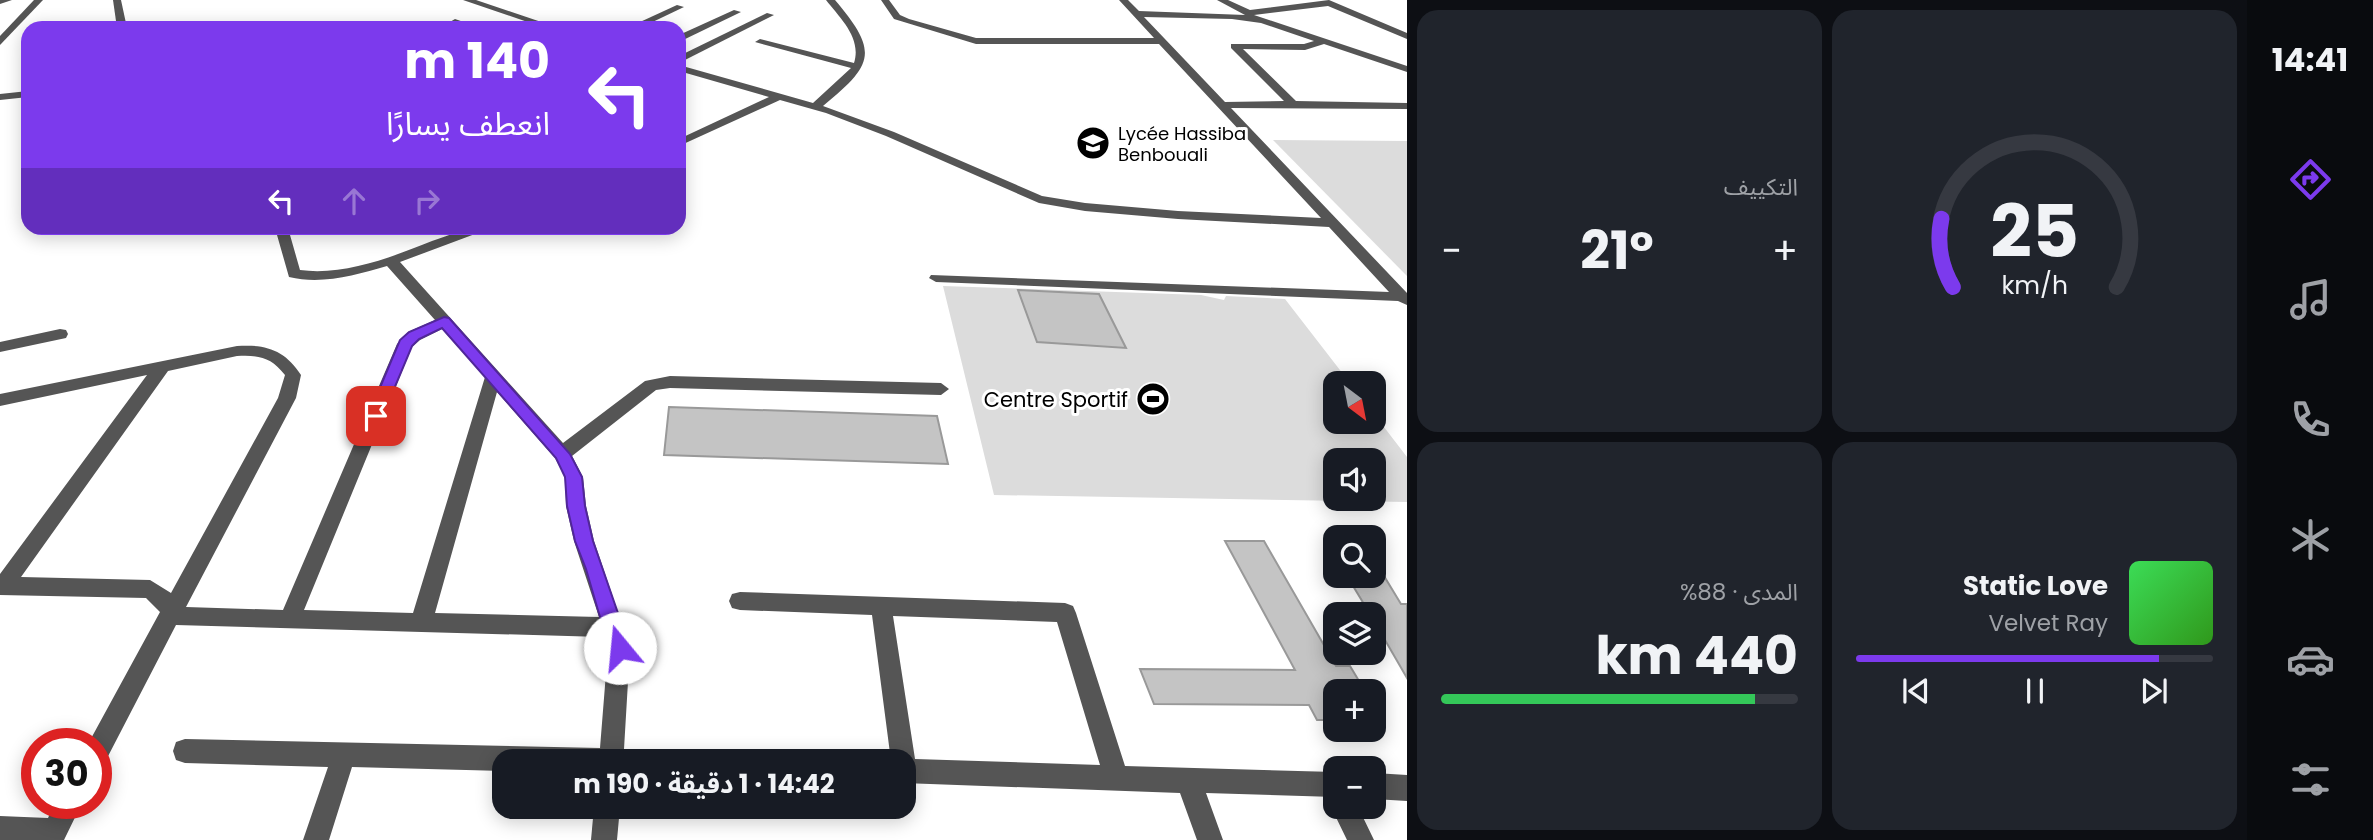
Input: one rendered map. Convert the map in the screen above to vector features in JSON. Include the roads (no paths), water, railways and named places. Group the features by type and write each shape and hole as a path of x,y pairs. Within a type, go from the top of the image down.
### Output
{"street":[{"path":"0,1 8,0"},
{"path":"0,42 39,0"},
{"path":"117,0 121,21"},
{"path":"467,0 532,21"},
{"path":"480,4 499,0"},
{"path":"814,107 855,74 862,46 830,0"},
{"path":"886,0 897,17 964,39 1161,41"},
{"path":"1123,0 1404,300"},
{"path":"1221,0 1262,20 1407,69"},
{"path":"1248,13 1329,3 1407,36"},
{"path":"648,21 680,7"},
{"path":"686,36 737,12"},
{"path":"1136,14 1232,16 1262,20"},
{"path":"686,57 770,15"},
{"path":"1293,104 1234,46 1305,47 1323,41"},
{"path":"760,42 858,67"},
{"path":"686,70 780,96 890,134 1039,199 1085,207 1165,214 1332,223"},
{"path":"0,97 21,95"},
{"path":"686,139 780,96"},
{"path":"1221,105 1407,106"},
{"path":"284,235 294,274 303,277 330,275 390,260 459,235"},
{"path":"390,260 562,454 574,477 576,506 584,541 620,648 612,749"},
{"path":"936,278 1404,300"},
{"path":"289,620 405,344 414,336 444,321"},
{"path":"0,347 60,334"},
{"path":"0,400 237,351 260,349 281,357 293,375 287,398 109,728"},
{"path":"1,586 162,367"},
{"path":"421,623 493,377"},
{"path":"562,454 651,385 670,382 941,389"},
{"path":"1,586 150,589 165,599 172,611 180,617 605,627 616,634"},
{"path":"740,601 1065,613 1116,778"},
{"path":"881,606 901,749"},
{"path":"185,751 492,758"},
{"path":"316,840 344,755"},
{"path":"916,767 1188,780 1323,790"},
{"path":"1188,780 1210,840"},
{"path":"1386,787 1407,788"},
{"path":"0,829 52,836 61,819"},
{"path":"604,840 606,819"},
{"path":"1351,819 1361,840"}],"place":[{"name":"Lycée Hassiba Benbouali","path":"1093,143"},
{"name":"Centre Sportif","path":"1153,399"}]}
